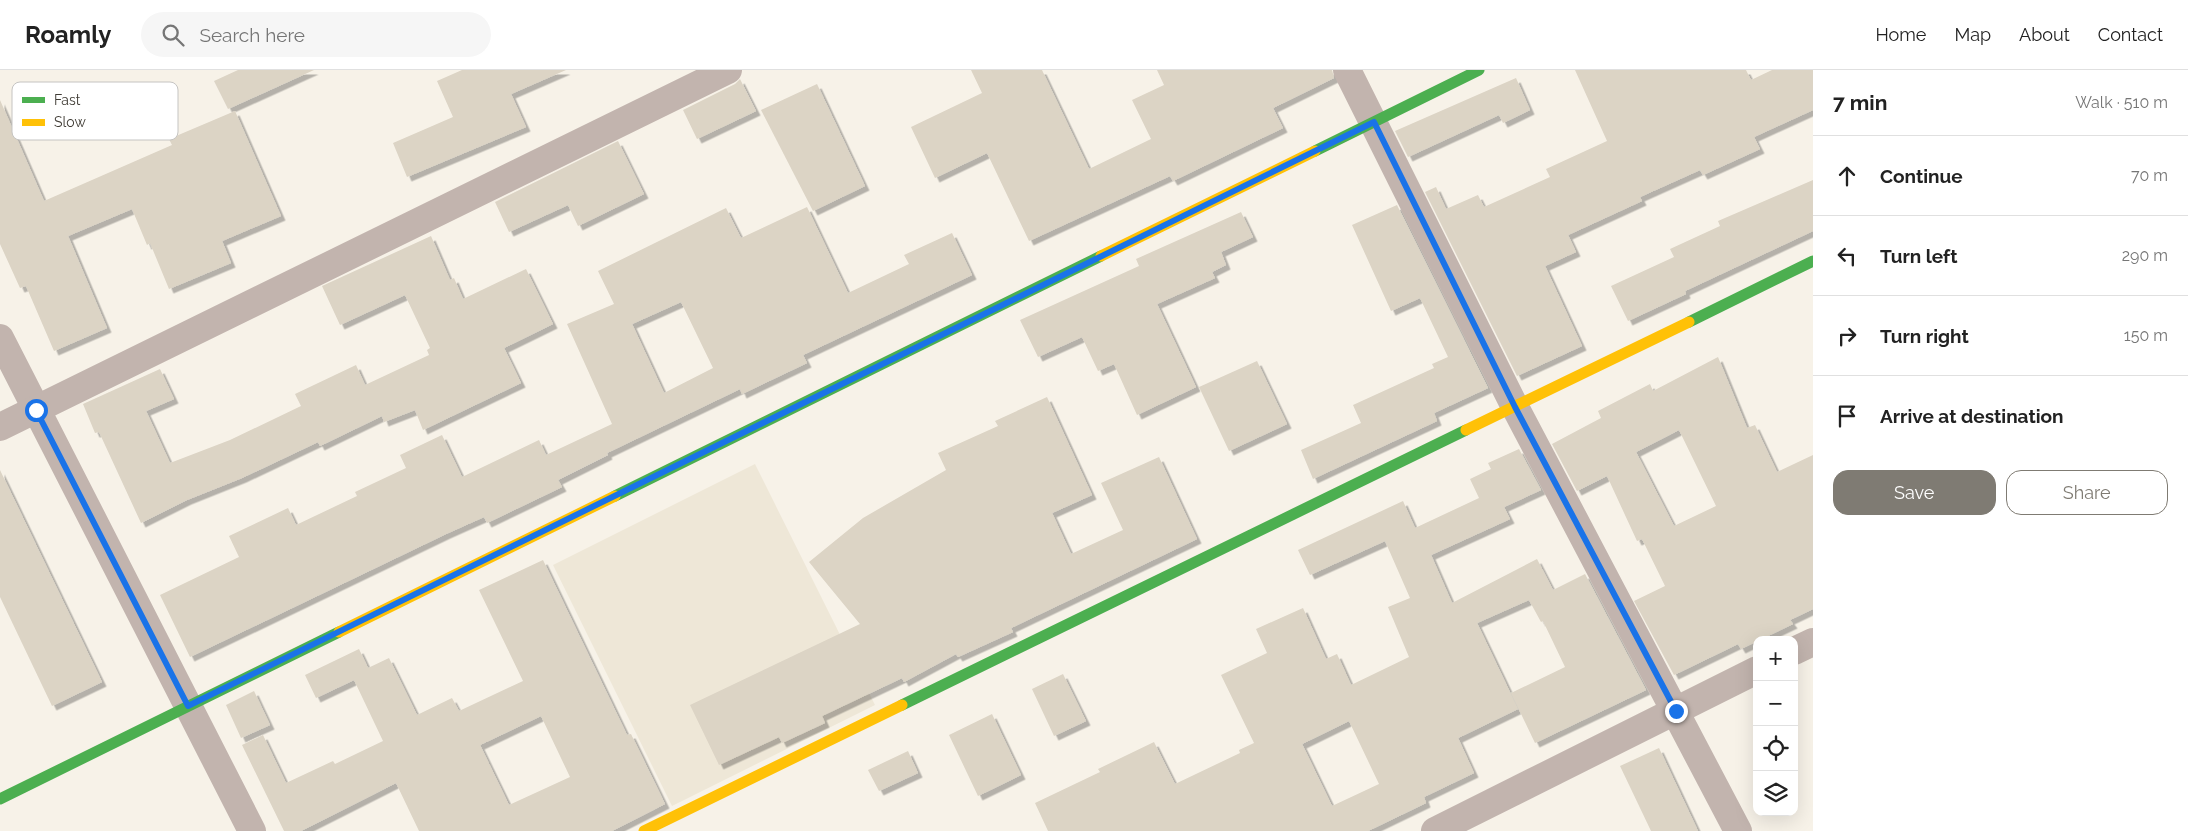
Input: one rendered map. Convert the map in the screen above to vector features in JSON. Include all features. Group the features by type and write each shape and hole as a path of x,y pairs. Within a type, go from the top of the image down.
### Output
{"street":[{"path":"0,427 728,70"},
{"path":"1347,70 1515,407 1738,831"},
{"path":"0,799 1479,70"},
{"path":"644,831 1813,261"},
{"path":"0,338 252,831"},
{"path":"1798,650 1813,642"},
{"path":"1435,831 1753,672"}],"shaded area":[{"path":"755,464 875,705 672,806 553,565"}],"building":[{"path":"238,70 314,70 228,109 214,81"},
{"path":"462,70 566,70 511,94 526,127 407,177 393,143 453,117 437,81"},
{"path":"971,70 1042,70 1089,169 1151,139 1132,100 1164,85 1157,70 1332,70 1334,78 1273,108 1283,128 1173,181 1170,176 1029,241 987,153 935,178 911,127 982,93"},
{"path":"1575,70 1746,70 1751,80 1772,70 1813,70 1813,110 1754,137 1760,149 1703,175 1700,170 1640,197 1642,201 1568,235 1576,252 1545,266 1582,346 1517,376 1425,192 1436,187 1446,209 1478,195 1484,207 1550,177 1546,169 1607,141"},
{"path":"1516,78 1530,110 1503,123 1499,115 1408,157 1395,131"},
{"path":"740,79 756,111 697,139 683,110 735,84"},
{"path":"817,84 865,186 813,211 761,110"},
{"path":"0,100 12,128 12,140 17,140 44,201 172,145 170,140 178,140 178,135 235,111 281,216 222,241 231,263 169,289 150,243 147,245 132,209 68,236 107,328 54,351 26,286 20,288 0,244"},
{"path":"618,141 644,194 578,226 568,205 509,232 495,202"},
{"path":"1813,180 1813,231 1685,291 1686,294 1628,321 1611,286 1674,257 1670,249 1720,226 1718,221"},
{"path":"1397,205 1488,388 1434,413 1437,421 1313,479 1301,450 1361,423 1353,405 1434,368 1432,364 1448,357 1420,298 1391,311 1352,225"},
{"path":"807,207 848,293 909,264 904,255 952,233 972,275 803,355 807,363 742,394 740,389 607,453 608,455 558,480 562,487 487,523 484,517 446,534 190,657 160,595 239,557 229,536 288,508 296,525 357,496 355,492 406,468 400,455 442,435 462,477 539,440 546,455 612,424 567,324 614,304 598,271 726,208 741,238","holes":["681,302 713,368 664,393 632,324"]},
{"path":"1241,212 1253,237 1221,252 1226,265 1212,272 1215,278 1157,304 1196,387 1137,415 1114,364 1098,371 1082,337 1038,357 1020,320 1139,266 1136,259"},
{"path":"431,236 450,280 454,278 463,299 526,269 553,324 504,348 521,383 423,430 415,410 384,422 382,416 320,446 318,442 242,478 187,500 141,523 99,432 95,433 83,404 160,369 174,399 146,411 170,463 230,440 301,406 295,394 356,365 365,385 429,355 427,350 430,348 405,295 340,325 322,286"},
{"path":"1718,357 1747,428 1755,425 1777,472 1813,455 1813,609 1790,620 1793,624 1768,636 1753,636 1753,643 1741,649 1738,644 1674,675 1634,601 1665,586 1642,539 1637,541 1607,476 1577,491 1552,444 1601,418 1598,411 1650,384 1653,391","holes":["1679,430 1716,506 1674,526 1636,452"]},
{"path":"1257,361 1287,424 1229,451 1199,387"},
{"path":"1047,397 1092,495 1052,513 1071,554 1123,530 1101,483 1159,457 1197,539 1011,628 1013,632 958,657 956,654 904,682 902,678 822,716 825,723 782,743 779,737 719,765 690,705 860,624 809,562 863,518 946,470 938,453 998,426 995,421"},
{"path":"1519,449 1541,490 1504,507 1510,519 1431,555 1452,603 1537,559 1553,590 1585,574 1646,690 1535,743 1511,693 1565,667 1543,621 1541,622 1529,600 1477,623 1518,709 1458,738 1474,773 1424,797 1426,803 1368,831 1048,831 1035,803 1100,772 1098,769 1154,742 1175,784 1240,753 1239,750 1254,743 1221,675 1267,653 1256,629 1303,608 1326,659 1337,654 1351,685 1409,657 1388,607 1410,598 1385,541 1310,575 1298,550 1403,501 1415,528 1479,498 1470,479 1491,469 1488,463","holes":["1349,721 1379,784 1332,806 1302,744"]},
{"path":"0,470 102,682 52,706 0,597"},
{"path":"543,560 627,735 631,734 665,804 612,831 419,831 396,783 301,831 284,831 242,745 263,735 286,783 333,761 335,764 383,741 354,680 316,698 305,675 359,649 368,668 389,658 417,715 452,698 459,711 523,681 479,590","holes":["541,716 570,777 509,805 480,745"]},
{"path":"1063,674 1086,721 1054,736 1032,689"},
{"path":"254,691 270,725 241,738 226,705"},
{"path":"992,714 1021,775 978,796 949,735"},
{"path":"1659,748 1698,831 1651,831 1620,766"},
{"path":"908,751 918,773 879,791 868,770"}],"traffic: fast":[{"path":"1315,151 1479,70"},
{"path":"615,496 1101,256"},
{"path":"1689,322 1813,261"},
{"path":"902,705 1466,430"},
{"path":"0,799 339,632"}],"traffic: slow":[{"path":"1101,256 1315,151"},
{"path":"1466,430 1689,322"},
{"path":"339,632 615,496"},
{"path":"644,831 902,705"}],"route":[{"path":"36,410 188,706 1374,122 1515,407 1676,711"}]}
